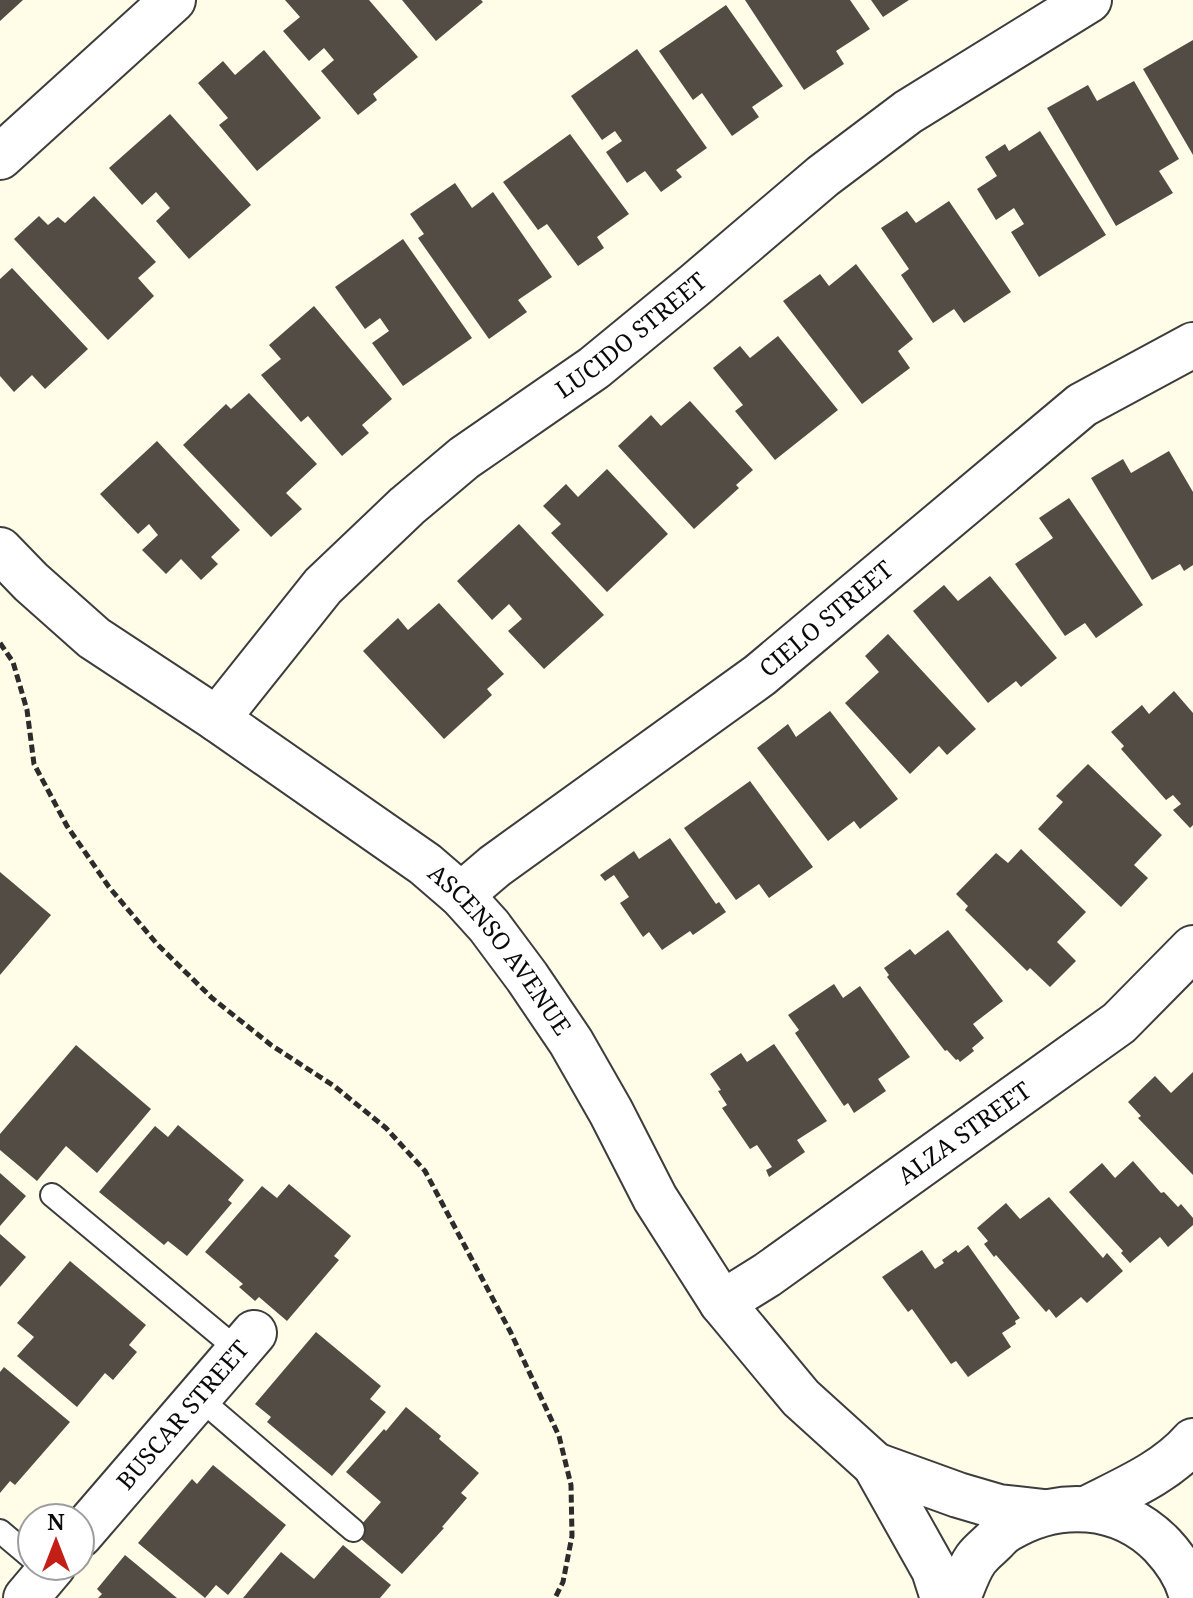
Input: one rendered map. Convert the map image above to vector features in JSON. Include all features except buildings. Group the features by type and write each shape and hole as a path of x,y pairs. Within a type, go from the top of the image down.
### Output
{"street":[{"path":"0,157 173,0"},
{"name":"LUCIDO STREET","path":"217,719 323,586 407,506 464,458 594,368 823,176 908,112 1089,0"},
{"name":"CIELO STREET","path":"461,895 495,866 760,675 1082,405 1193,345"},
{"name":"ASCENSO AVENUE","path":"0,550 94,638 217,719 425,864 461,895 489,926 571,1042 655,1198 722,1303 801,1398 875,1465 934,1570 943,1598"},
{"name":"ALZA STREET","path":"722,1303 767,1275 1119,1023 1193,948"},
{"name":"BUSCAR STREET","path":"96,1516 246,1341"},
{"path":"958,1598 975,1560 1005,1530 1065,1510 1154,1473 1193,1441"},
{"name":"ASCENSO AVENUE","path":"875,1465 999,1507 1119,1516 1150,1533 1174,1558 1192,1589"}],"lane":[{"path":"52,1195 246,1341"},
{"path":"198,1397 353,1530"},
{"path":"0,1531 16,1547"}],"path":[{"path":"0,643 13,662 23,698 34,764 67,826 109,887 157,944 212,998 271,1045 334,1086 386,1128 425,1171 511,1333 559,1436 571,1485 572,1536 563,1582 555,1598"}]}
